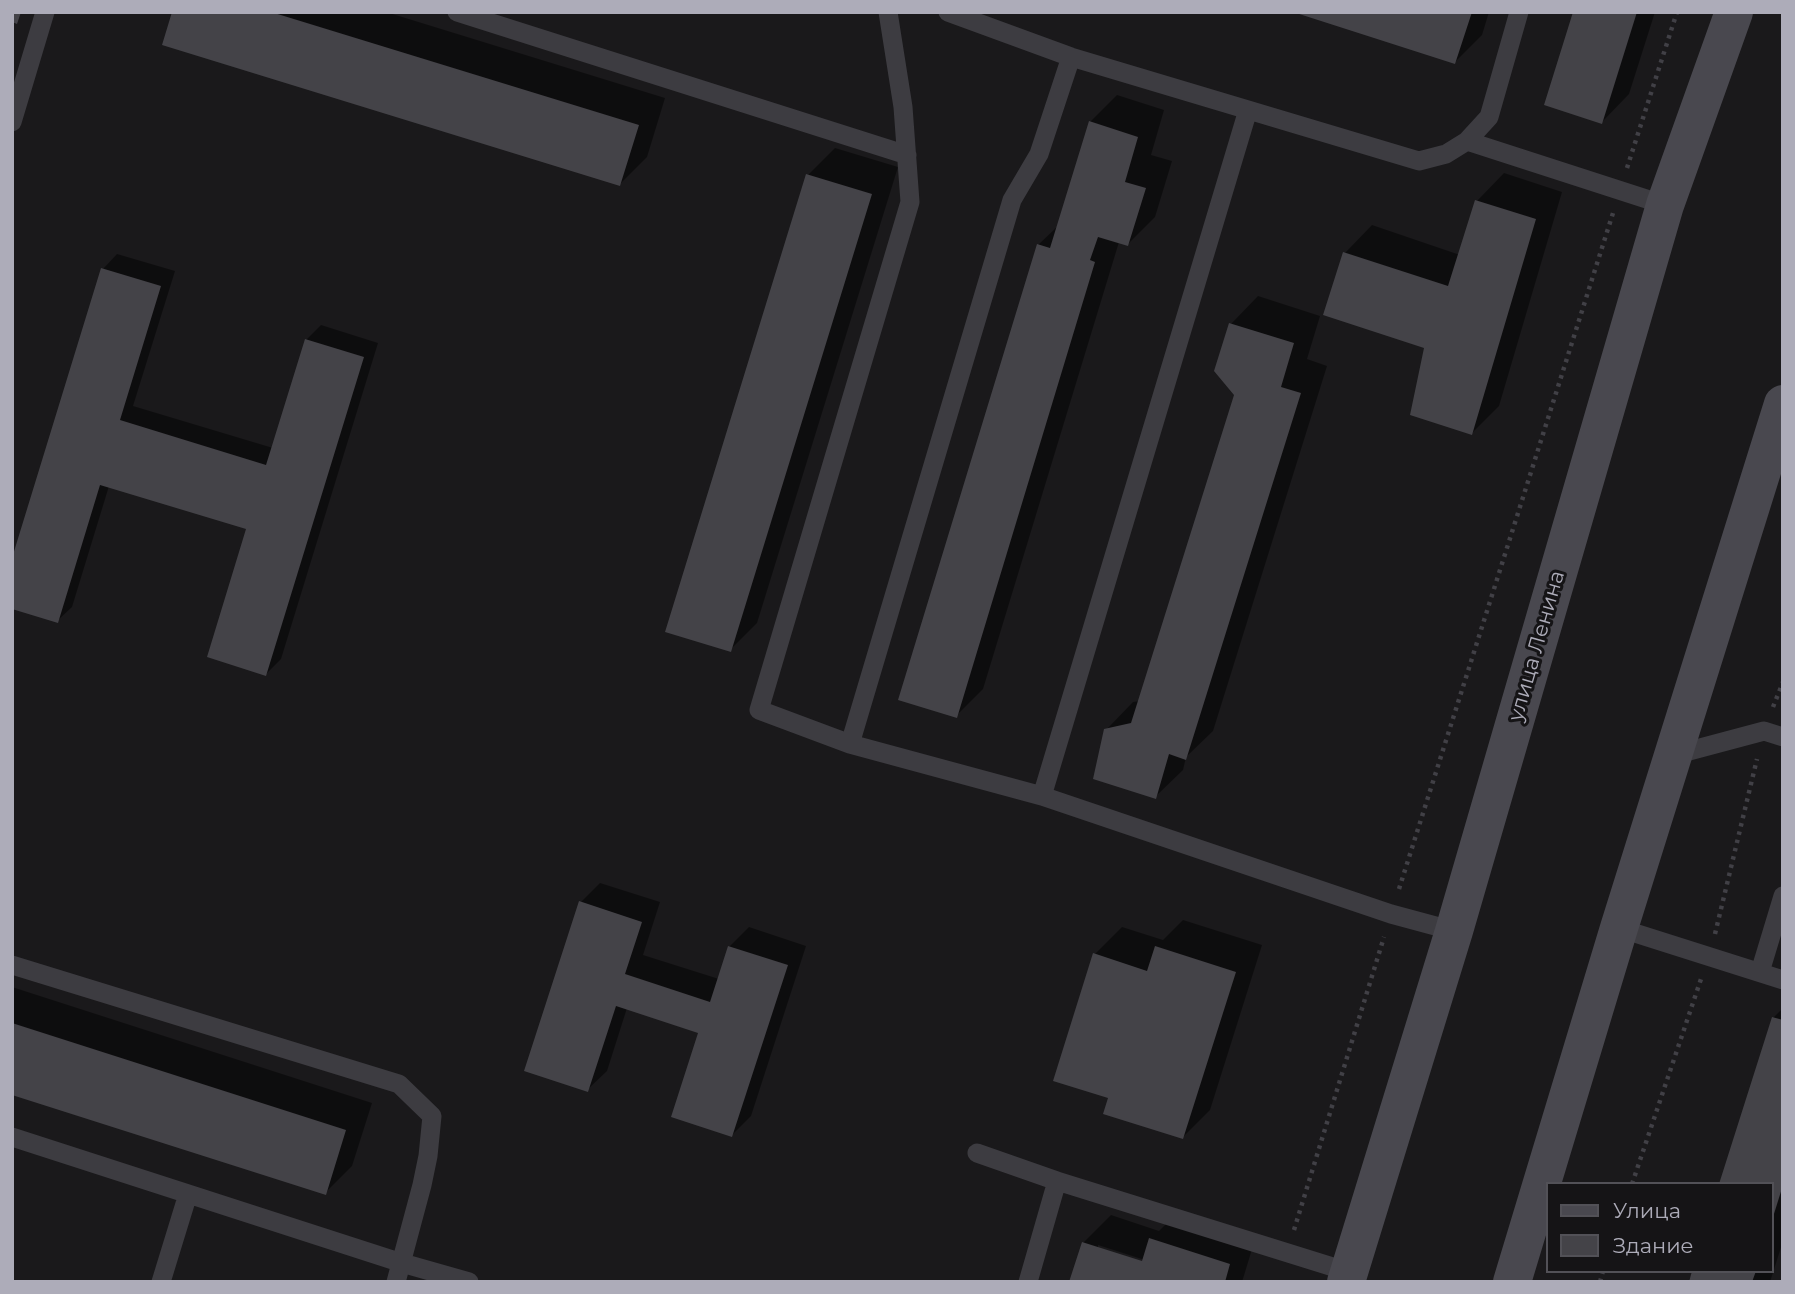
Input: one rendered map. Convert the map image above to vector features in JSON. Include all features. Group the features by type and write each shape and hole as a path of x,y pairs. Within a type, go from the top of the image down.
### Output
{"street":[{"name":"улица Ленина","path":"1348,1277 1454,931 1665,205 1734,12"},
{"path":"1513,1282 1619,928 1783,404"}],"lane":[{"path":"12,122 45,12"},
{"path":"457,12 907,155"},
{"path":"888,12 904,107 911,202 759,710 850,744 1042,796 1391,915 1454,931"},
{"path":"948,12 1071,57 1419,161 1446,155 1467,141 1489,117 1519,12"},
{"path":"850,744 1012,201 1039,154 1071,57"},
{"path":"1042,796 1248,110"},
{"path":"1467,141 1665,205"},
{"path":"1674,755 1764,731 1783,737"},
{"path":"1760,972 1783,896"},
{"path":"1619,928 1783,980"},
{"path":"12,965 400,1084 432,1116 422,1185 399,1272"},
{"path":"12,1137 188,1194 399,1272 469,1282"},
{"path":"977,1153 1057,1181 1288,1252 1348,1277"},
{"path":"1028,1282 1057,1181"},
{"path":"161,1282 188,1194"}],"path":[{"path":"1288,1252 1391,915 1677,12"}],"building":[{"path":"12,12 21,12 17,24 12,22"},
{"path":"172,12 271,12 639,125 620,186 162,45"},
{"path":"1293,12 1472,12 1455,64"},
{"path":"1573,12 1637,12 1602,124 1544,105"},
{"path":"1089,121 1138,137 1125,182 1146,188 1128,246 1098,237 1090,260 1095,262 957,718 898,700 1037,244 1050,248"},
{"path":"806,174 872,194 731,652 665,632"},
{"path":"1475,200 1536,219 1472,435 1410,415 1424,348 1323,315 1343,252 1448,286"},
{"path":"101,268 161,286 120,420 266,465 305,339 364,357 266,676 207,657 246,529 100,485 58,623 12,609 12,558"},
{"path":"1229,323 1294,343 1281,387 1301,393 1186,760 1169,754 1156,799 1093,779 1104,729 1131,723 1234,395 1214,371"},
{"path":"579,901 642,922 625,974 710,1002 728,946 788,965 732,1137 671,1117 698,1033 616,1006 588,1092 524,1071"},
{"path":"1155,946 1236,972 1183,1139 1103,1114 1108,1098 1053,1081 1093,953 1147,971"},
{"path":"1772,1017 1783,1020 1783,1185 1774,1214 1774,1182 1720,1182"},
{"path":"12,1023 346,1130 326,1195 12,1095"},
{"path":"1149,1238 1230,1264 1225,1282 1069,1282 1082,1242 1142,1261"},
{"path":"1691,1273 1755,1273 1752,1282 1689,1282"}]}
